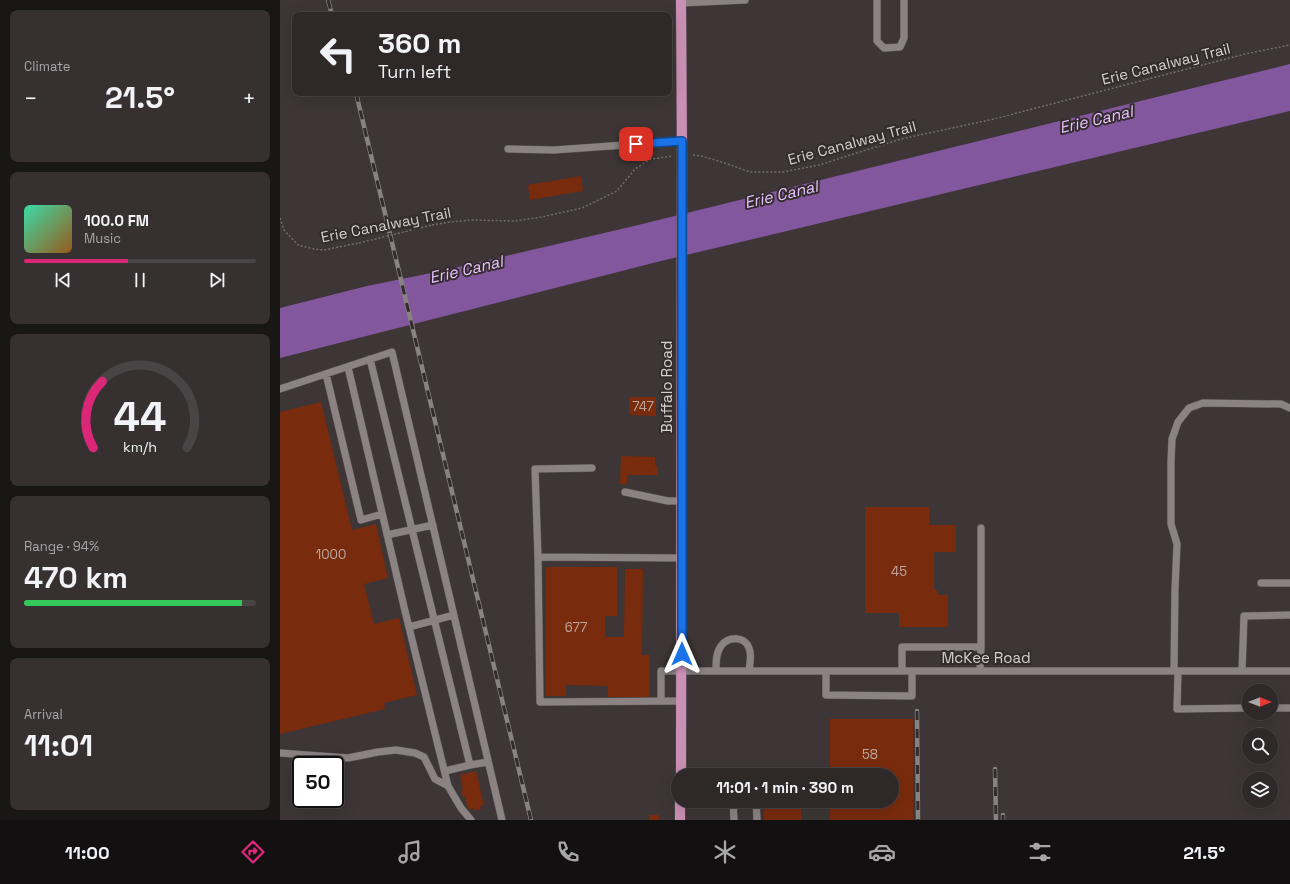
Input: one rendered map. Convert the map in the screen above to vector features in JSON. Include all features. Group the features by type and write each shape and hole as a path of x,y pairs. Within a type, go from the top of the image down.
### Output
{"main road":[{"name":"Buffalo Road","path":"680,2 682,141 681,768"},
{"path":"680,808 680,820"}],"street":[{"path":"680,2 745,0"},
{"path":"877,0 877,41 884,48 900,47 904,38 904,0"},
{"path":"508,149 554,150 682,141"},
{"path":"280,388 392,352 502,820"},
{"path":"370,359 470,765"},
{"path":"348,367 448,786 461,808 471,820"},
{"path":"326,374 361,520 382,514"},
{"path":"1242,708 1177,709 1175,589 1177,544 1171,524 1170,462 1172,439 1178,422 1189,408 1203,403 1281,404 1290,408"},
{"path":"592,468 535,469 540,702 681,702"},
{"path":"625,492 668,501 682,501"},
{"path":"387,535 433,525"},
{"path":"980,671 981,528"},
{"path":"538,557 682,558"},
{"path":"1261,582 1290,583"},
{"path":"409,627 454,615"},
{"path":"1242,671 1244,616 1290,615"},
{"path":"716,670 717,656 720,647 726,641 739,639 746,643 750,649 751,658 749,670"},
{"path":"902,671 902,647 981,647"},
{"name":"McKee Road","path":"661,701 661,671 682,670 1290,672"},
{"path":"826,671 826,695 904,696 912,696 912,671"},
{"path":"1278,708 1290,708"},
{"path":"280,753 348,758 396,750 416,753 424,757 435,779 448,786"},
{"path":"445,771 488,762"},
{"path":"733,808 734,820"},
{"path":"756,808 757,820"}],"path":[{"name":"Erie Canalway Trail","path":"280,218 284,230 298,244 314,249 324,250 450,222 471,220 514,221 542,218 582,208 617,191 636,169 651,159 682,155 701,156 750,172 782,172 819,165 902,139 994,119 1245,54 1290,45"}],"water":[{"name":"Erie Canal","path":"1290,64 1290,111 661,261 280,358 280,308 367,286 441,271 634,226"}],"building":[{"path":"581,176 583,191 530,200 528,185"},
{"path":"629,397 656,397 656,416 629,415"},
{"path":"321,402 352,530 376,524 388,578 364,584 374,624 399,618 417,695 384,703 385,709 280,734 280,412"},
{"path":"621,456 655,457 655,466 658,466 658,475 627,475 627,484 620,484"},
{"path":"865,507 929,507 929,525 956,525 956,552 934,552 934,590 937,590 937,595 948,595 948,627 899,627 899,613 865,613"},
{"path":"546,567 617,567 617,616 605,616 605,637 624,637 625,569 643,569 642,655 650,655 650,697 608,697 608,686 566,685 566,696 546,696"},
{"path":"830,719 913,719 913,820 830,820 830,808 899,808 899,768 830,768"},
{"path":"476,771 484,805 480,806 481,809 473,811 473,808 468,809 465,797 463,797 460,775"},
{"path":"764,808 801,808 801,820 764,820"},
{"path":"649,815 659,815 659,820 649,820"}],"railway":[{"path":"328,0 331,12"},
{"path":"357,96 531,820"},
{"path":"917,711 918,820"},
{"path":"995,769 996,820"},
{"path":"1003,815 1003,820"}],"route":[{"path":"636,144 682,141 682,654"}]}
